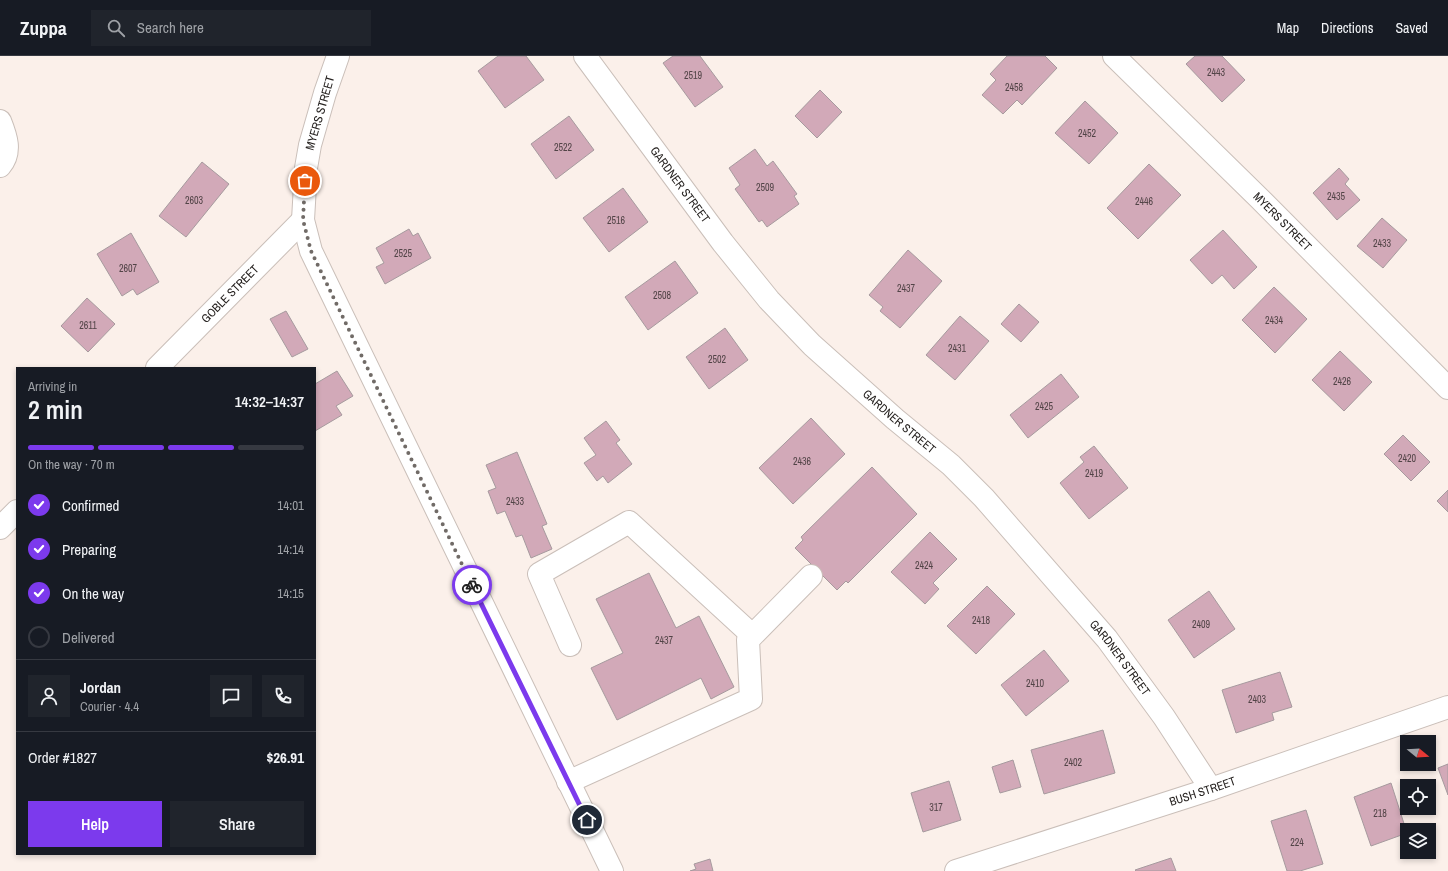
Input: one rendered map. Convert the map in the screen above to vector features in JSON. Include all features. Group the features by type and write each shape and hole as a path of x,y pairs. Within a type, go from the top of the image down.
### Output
{"street":[{"name":"MYERS STREET","path":"338,56 325,93 310,145 306,168 303,220 311,251 612,871"},
{"name":"GARDNER STREET","path":"585,56 723,243 769,300 812,345 951,466 984,498 1107,639 1164,717 1211,788"},
{"name":"MYERS STREET","path":"1114,56 1260,199 1448,388"},
{"path":"0,121 6,135 8,150 0,166"},
{"name":"GOBLE STREET","path":"159,367 303,220"},
{"path":"0,528 16,512"},
{"path":"570,645 538,574 629,522 752,635"},
{"path":"568,782 751,699 748,640 811,576"},
{"name":"BUSH STREET","path":"956,871 1211,788 1448,707"}],"building":[{"path":"498,56 526,56 544,80 505,108 478,71"},
{"path":"673,56 700,56 723,87 695,107 663,63"},
{"path":"1007,56 1045,56 1057,68 1022,105 1017,100 1003,114 982,95 996,80 990,74"},
{"path":"1195,56 1222,56 1245,80 1222,102 1186,64"},
{"path":"820,90 842,112 817,138 795,116"},
{"path":"1085,101 1118,133 1089,164 1055,133"},
{"path":"569,116 594,150 556,179 531,144"},
{"path":"755,149 767,166 773,161 797,194 794,196 799,204 767,227 762,220 759,222 735,189 740,185 729,168"},
{"path":"202,162 229,184 186,237 159,216"},
{"path":"1149,164 1181,195 1138,239 1107,208"},
{"path":"1339,168 1349,179 1345,184 1360,200 1337,220 1313,193"},
{"path":"623,188 648,222 609,252 583,218"},
{"path":"1382,218 1407,240 1383,268 1357,246"},
{"path":"409,229 413,236 418,233 431,258 385,284 376,267 384,263 376,248"},
{"path":"1223,230 1257,267 1234,289 1222,275 1212,284 1190,260"},
{"path":"131,233 159,282 137,295 133,289 122,296 97,254"},
{"path":"908,250 942,281 900,328 880,311 883,307 869,295"},
{"path":"675,261 698,293 648,330 625,297"},
{"path":"1274,287 1307,319 1275,353 1242,320"},
{"path":"87,298 115,324 88,352 61,326"},
{"path":"1019,304 1039,322 1021,342 1001,324"},
{"path":"286,311 308,349 292,357 270,319"},
{"path":"960,316 989,341 955,380 926,355"},
{"path":"725,328 748,360 709,389 686,357"},
{"path":"1340,351 1372,382 1344,411 1312,380"},
{"path":"337,371 353,396 336,406 342,415 316,430 316,383"},
{"path":"1061,374 1079,397 1028,438 1010,415"},
{"path":"811,418 845,454 793,504 759,468"},
{"path":"606,421 620,440 616,443 632,464 608,483 603,476 597,481 584,463 596,455 584,438"},
{"path":"1403,435 1430,462 1411,481 1384,454"},
{"path":"1094,446 1128,488 1089,519 1060,483 1084,462 1080,457"},
{"path":"517,452 547,524 542,526 552,549 531,558 522,535 516,537 505,511 497,514 488,491 496,488 486,465"},
{"path":"872,467 917,514 848,583 846,581 837,590 795,548 803,540 801,537"},
{"path":"1448,490 1448,512 1437,501"},
{"path":"930,532 957,559 933,583 939,589 925,604 891,572"},
{"path":"649,573 676,628 699,616 734,687 711,699 701,678 617,720 591,668 623,653 596,599"},
{"path":"987,586 1015,614 976,654 947,626"},
{"path":"1209,591 1235,629 1194,658 1168,620"},
{"path":"1044,650 1069,681 1026,716 1001,685"},
{"path":"1280,672 1292,707 1272,713 1274,720 1236,733 1222,690"},
{"path":"1103,730 1115,773 1044,794 1031,750"},
{"path":"1013,760 1021,787 1000,793 992,767"},
{"path":"1448,764 1448,795 1438,768"},
{"path":"949,781 961,820 923,832 911,793"},
{"path":"1391,783 1404,823 1400,823 1400,836 1371,846 1354,797"},
{"path":"1306,810 1323,864 1300,871 1287,871 1271,821"},
{"path":"1171,858 1176,871 1135,870"},
{"path":"710,859 713,871 690,871 696,869 694,864"}],"way so far":[{"path":"305,181 303,220 311,251 472,585"}],"route":[{"path":"472,585 587,820"}]}
